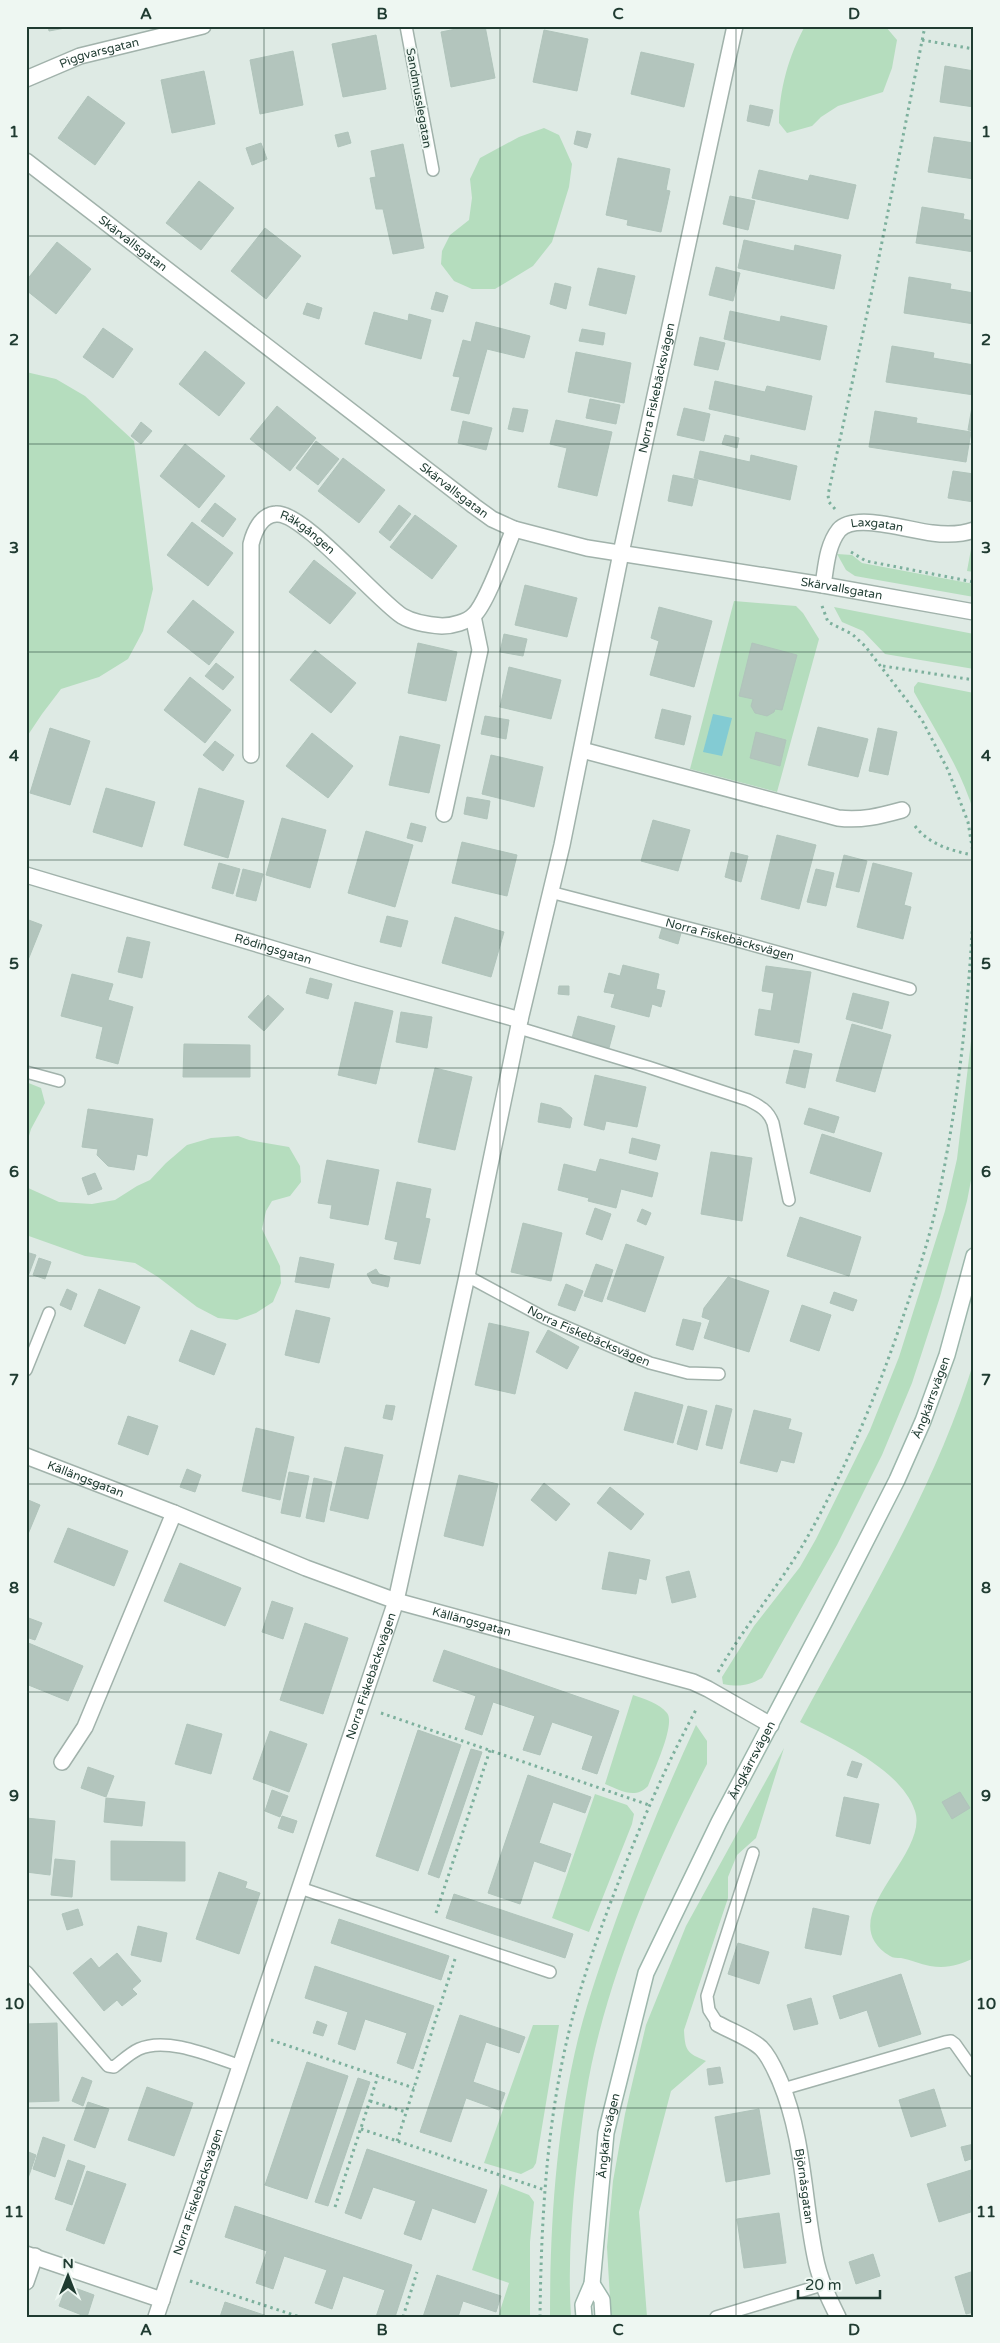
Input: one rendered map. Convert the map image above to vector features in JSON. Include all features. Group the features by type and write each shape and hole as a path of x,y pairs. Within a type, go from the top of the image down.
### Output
{"street":[{"name":"Piggvarsgatan","path":"26,79 80,56 203,26"},
{"name":"Norra Fiskebäcksvägen","path":"156,2317 396,1601 467,1276 519,1024 582,750 621,553 734,27"},
{"name":"Skärvallsgatan","path":"26,161 492,519 514,529 570,544 823,585 974,612"},
{"name":"Räkgången","path":"251,754 250,544 254,533 267,516 277,513 308,530 388,605 403,616 418,623 447,626 460,623 473,616"},
{"name":"Laxgatan","path":"823,585 829,549 840,530 847,524 864,522 954,535 974,530"},
{"path":"444,814 480,650 473,616 481,604 514,529"},
{"path":"582,750 838,818 854,820 902,810"},
{"name":"Rödingsgatan","path":"26,875 519,1024"},
{"name":"Ängkärrsvägen","path":"584,2317 583,2305 592,2284 606,2133 646,1973 684,1891 868,1538 923,1421 947,1355 974,1256"},
{"name":"Källängsgatan","path":"26,1456 174,1513 306,1568 396,1601 693,1682 708,1688 771,1725"},
{"path":"62,1762 85,1727 174,1513"},
{"name":"Björnåsgatan","path":"718,2024 760,2048 772,2063 783,2089 795,2124 800,2147 815,2256 822,2285 838,2317"},
{"path":"26,2282 30,2255 162,2300"},
{"path":"592,2284 602,2300 604,2317"}],"lane":[{"name":"Sandmusslegatan","path":"406,26 432,170"},
{"name":"Norra Fiskebäcksvägen","path":"550,892 727,938 910,989"},
{"path":"519,1024 748,1100 762,1107 773,1123 789,1200"},
{"path":"26,1072 59,1081"},
{"name":"Norra Fiskebäcksvägen","path":"467,1276 545,1318 650,1363 688,1373 719,1374"},
{"path":"26,1370 49,1313"},
{"path":"718,2024 709,2010 707,1996 753,1853"},
{"path":"300,1888 550,1972"},
{"path":"27,1972 108,2066 114,2066 138,2049 161,2044 181,2047 241,2066"},
{"path":"783,2089 951,2041 974,2072"},
{"path":"716,2317 822,2285"}],"path":[{"path":"847,524 829,502 828,495 925,26"},
{"path":"922,40 974,49"},
{"path":"829,549 854,553 866,561 974,582"},
{"path":"823,585 822,606 828,622 852,634 882,666 922,720 948,770 968,822 973,857 954,852 922,836 902,810"},
{"path":"882,666 974,680"},
{"path":"540,2317 545,2190 560,2070 584,1972 649,1805 675,1748 735,1641 807,1537 855,1442 896,1340 937,1204 949,1140 969,995 974,898"},
{"path":"362,1706 649,1805"},
{"path":"430,1932 490,1750"},
{"path":"397,2141 461,1942"},
{"path":"251,2034 414,2088"},
{"path":"335,2207 378,2076"},
{"path":"370,2101 406,2112"},
{"path":"361,2129 545,2190"},
{"path":"403,2317 417,2272"},
{"path":"170,2274 299,2317"}],"green space":[{"path":"805,26 882,26 886,27 897,40 892,68 883,92 838,106 821,117 812,126 787,133 779,123 783,85 794,49"},
{"path":"544,128 559,135 572,164 569,187 552,242 533,266 495,289 472,289 454,281 441,264 442,251 450,235 469,220 472,198 470,179 480,158 519,137"},
{"path":"26,372 56,379 85,396 134,441 153,589 143,631 128,659 99,677 61,689 26,738"},
{"path":"974,548 974,572 967,571 971,549"},
{"path":"837,554 852,555 862,563 974,584 974,597 855,576 846,570"},
{"path":"734,601 796,606 803,613 819,639 777,792 690,769"},
{"path":"834,607 974,634 974,669 885,654 863,631 842,622"},
{"path":"918,682 974,693 974,813 955,766 914,692 914,687"},
{"path":"974,1016 974,1165 967,1201 940,1297 912,1383 882,1455 837,1545 762,1678 743,1685 723,1684 722,1677 754,1626 800,1567 816,1539 870,1430 899,1357 945,1211 957,1159"},
{"path":"26,1082 41,1088 45,1103 31,1129 26,1146"},
{"path":"238,1136 249,1140 289,1147 300,1166 301,1182 290,1196 272,1201 266,1211 262,1229 280,1266 281,1283 273,1302 256,1313 237,1320 218,1318 197,1307 158,1277 135,1263 85,1256 26,1235 26,1187 59,1202 92,1204 115,1200 150,1180 187,1145 211,1138"},
{"path":"974,1361 974,1958 953,1966 936,1967 890,1956 874,1941 870,1924 875,1906 909,1847 916,1829 915,1811 908,1796 882,1769 866,1758 849,1747 800,1722 896,1546 918,1501 958,1409"},
{"path":"633,1695 651,1702 667,1713 669,1727 659,1760 648,1786 643,1790 633,1793 605,1784"},
{"path":"696,1725 707,1741 707,1764 673,1833 642,1904 616,1976 595,2049 584,2111 574,2191 570,2263 571,2317 550,2317 551,2247 559,2142 570,2073 578,2039 586,2009 625,1895 674,1773"},
{"path":"784,1748 756,1838 737,1855 728,1877 728,1898 684,2030 685,2043 688,2050 706,2061 671,2091 639,2212 647,2317 611,2317 607,2247 613,2181 625,2114 646,2025 686,1926"},
{"path":"595,1794 627,1805 634,1814 632,1824 589,1932 552,1918"},
{"path":"533,2025 559,2025 536,2163 533,2168 521,2174 484,2163"},
{"path":"501,2184 529,2195 534,2202 530,2242 530,2317 498,2317 509,2283 472,2270"}],"water":[{"path":"713,714 732,718 722,756 703,752"}],"building":[{"path":"48,26 76,26 49,31"},
{"path":"471,26 485,26 495,78 451,87 441,32"},
{"path":"544,30 588,39 577,91 533,82"},
{"path":"376,35 386,89 343,97 332,44"},
{"path":"293,51 303,105 260,114 250,60"},
{"path":"641,52 694,64 684,107 631,94"},
{"path":"945,66 974,71 974,107 940,102"},
{"path":"204,71 215,124 172,133 161,80"},
{"path":"88,96 125,123 95,165 58,138"},
{"path":"750,105 773,110 769,126 747,121"},
{"path":"577,131 591,134 587,148 574,144"},
{"path":"348,132 351,143 338,147 335,135"},
{"path":"934,137 974,143 974,179 928,172"},
{"path":"261,143 267,159 252,165 246,148"},
{"path":"403,144 424,248 393,254 383,209 376,209 370,178 376,177 371,151"},
{"path":"618,158 670,169 666,190 670,191 661,232 627,225 628,220 606,215"},
{"path":"759,170 808,181 810,175 856,185 848,219 752,198"},
{"path":"199,181 234,208 201,250 166,223"},
{"path":"730,196 755,201 748,230 723,224"},
{"path":"922,207 964,214 963,219 974,221 974,252 916,243"},
{"path":"265,228 301,256 266,299 231,271"},
{"path":"744,240 794,251 795,245 841,255 834,289 738,268"},
{"path":"57,242 91,269 56,314 26,290 26,281"},
{"path":"716,267 740,273 733,301 709,295"},
{"path":"598,268 635,276 626,314 589,305"},
{"path":"909,277 951,284 950,289 974,293 974,324 904,313"},
{"path":"555,283 571,287 566,309 550,304"},
{"path":"436,292 448,296 443,312 431,309"},
{"path":"307,303 322,308 319,319 303,314"},
{"path":"730,311 780,322 781,316 827,326 820,360 724,339"},
{"path":"374,312 408,321 409,314 431,320 421,359 365,344"},
{"path":"476,322 530,336 524,358 487,349 469,414 451,410 460,377 453,376 463,340 471,342"},
{"path":"103,328 133,349 113,378 83,357"},
{"path":"582,329 605,333 603,345 579,341"},
{"path":"700,337 725,343 718,370 694,365"},
{"path":"892,346 934,353 933,358 974,365 974,395 886,382"},
{"path":"205,351 245,383 219,416 179,384"},
{"path":"576,352 631,363 624,403 568,392"},
{"path":"715,381 765,392 767,386 812,396 805,430 709,409"},
{"path":"590,399 620,405 616,424 586,418"},
{"path":"974,401 974,431 968,430"},
{"path":"277,406 316,438 290,471 250,439"},
{"path":"513,408 528,410 523,432 508,429"},
{"path":"684,408 710,414 704,441 677,435"},
{"path":"875,411 917,418 916,423 971,432 966,462 869,447"},
{"path":"556,420 612,432 597,496 558,487 567,448 550,444"},
{"path":"463,421 492,428 486,450 458,443"},
{"path":"141,422 152,431 141,444 131,436"},
{"path":"725,435 739,438 737,448 722,444"},
{"path":"316,441 339,459 318,485 296,468"},
{"path":"185,444 225,476 199,508 160,476"},
{"path":"700,451 750,462 751,455 797,466 790,500 694,478"},
{"path":"343,458 385,490 359,523 318,491"},
{"path":"953,471 974,474 974,502 948,498"},
{"path":"673,475 698,480 692,506 668,501"},
{"path":"215,503 236,519 223,537 201,521"},
{"path":"399,505 411,514 390,541 379,532"},
{"path":"415,515 457,546 432,579 390,547"},
{"path":"192,522 233,553 208,586 167,555"},
{"path":"314,560 356,593 330,624 289,592"},
{"path":"525,585 577,598 567,637 515,625"},
{"path":"193,600 234,632 209,665 167,632"},
{"path":"659,607 712,621 694,687 650,675 659,641 651,638"},
{"path":"504,634 527,639 523,656 500,652"},
{"path":"418,643 457,652 446,701 408,693"},
{"path":"752,643 797,655 782,710 775,709 774,712 767,716 755,713 751,706 753,699 739,696"},
{"path":"315,650 356,683 331,713 290,680"},
{"path":"216,663 234,677 223,690 205,676"},
{"path":"509,667 561,680 551,719 500,707"},
{"path":"190,677 231,710 205,743 164,710"},
{"path":"662,709 691,716 684,745 655,738"},
{"path":"485,716 509,720 506,739 481,734"},
{"path":"818,727 868,739 858,777 808,765"},
{"path":"50,728 90,741 70,805 30,793"},
{"path":"878,728 897,732 888,775 869,771"},
{"path":"756,732 786,740 780,766 750,758"},
{"path":"312,733 353,766 328,798 286,766"},
{"path":"400,736 440,745 429,793 389,785"},
{"path":"215,741 234,755 223,771 203,755"},
{"path":"491,755 543,767 534,807 482,794"},
{"path":"106,788 155,802 142,847 93,832"},
{"path":"199,788 244,801 228,858 184,845"},
{"path":"467,797 490,801 487,819 464,814"},
{"path":"282,818 326,830 310,888 266,875"},
{"path":"653,820 690,830 678,871 641,861"},
{"path":"411,823 426,827 422,842 407,838"},
{"path":"366,831 413,845 395,907 348,893"},
{"path":"777,835 816,845 799,909 761,899"},
{"path":"462,842 517,855 507,896 452,883"},
{"path":"731,852 748,856 741,882 725,877"},
{"path":"844,855 867,861 859,892 836,887"},
{"path":"219,863 240,869 233,894 212,888"},
{"path":"873,863 912,873 904,905 911,907 903,939 857,927"},
{"path":"243,869 263,874 256,901 236,896"},
{"path":"816,869 834,873 826,906 807,902"},
{"path":"387,916 408,921 401,947 380,942"},
{"path":"455,917 504,932 491,977 442,963"},
{"path":"26,919 42,925 28,960 26,959"},
{"path":"662,928 681,933 678,944 659,938"},
{"path":"127,937 150,942 142,978 118,972"},
{"path":"623,965 659,974 656,989 665,991 661,1007 652,1004 649,1017 611,1007 615,994 604,992 609,973 620,976"},
{"path":"766,966 811,972 799,1043 755,1035 759,1009 771,1011 774,993 762,991"},
{"path":"72,974 113,984 108,1000 133,1007 118,1064 96,1058 103,1027 61,1016"},
{"path":"310,978 332,984 328,999 306,993"},
{"path":"559,986 569,986 569,995 558,994"},
{"path":"853,993 889,1002 882,1029 846,1019"},
{"path":"268,995 284,1009 264,1031 248,1017"},
{"path":"355,1002 393,1011 376,1084 338,1075"},
{"path":"401,1012 432,1017 427,1048 396,1042"},
{"path":"578,1016 615,1026 609,1048 572,1038"},
{"path":"852,1024 891,1035 875,1092 836,1081"},
{"path":"184,1044 250,1045 250,1077 183,1077"},
{"path":"794,1050 812,1054 805,1088 786,1083"},
{"path":"435,1068 472,1077 455,1150 418,1142"},
{"path":"595,1075 646,1087 637,1127 606,1121 604,1130 584,1125"},
{"path":"541,1103 561,1108 572,1118 570,1128 538,1122"},
{"path":"809,1108 839,1117 834,1133 804,1124"},
{"path":"88,1109 153,1119 147,1156 137,1154 134,1170 108,1166 97,1155 98,1149 82,1147"},
{"path":"822,1134 882,1153 870,1192 810,1173"},
{"path":"632,1138 660,1145 656,1160 629,1153"},
{"path":"711,1152 752,1158 742,1221 701,1214"},
{"path":"600,1159 658,1173 652,1197 621,1189 616,1208 588,1201 589,1198 558,1190 564,1164 596,1172"},
{"path":"327,1160 379,1170 368,1225 330,1218 332,1205 318,1203"},
{"path":"95,1173 102,1189 88,1195 82,1178"},
{"path":"397,1182 431,1189 425,1218 430,1219 420,1264 394,1259 398,1242 385,1239"},
{"path":"595,1208 611,1214 602,1240 586,1234"},
{"path":"642,1209 651,1213 646,1225 637,1221"},
{"path":"800,1217 861,1237 849,1276 787,1256"},
{"path":"523,1223 562,1233 551,1281 511,1272"},
{"path":"626,1244 664,1257 645,1312 607,1299"},
{"path":"26,1252 36,1255 26,1282"},
{"path":"300,1257 334,1264 329,1288 295,1282"},
{"path":"39,1258 51,1262 45,1279 33,1275"},
{"path":"596,1264 613,1270 602,1302 584,1296"},
{"path":"376,1269 379,1274 390,1277 388,1287 372,1283 367,1274"},
{"path":"728,1277 769,1291 749,1352 704,1338 710,1320 702,1317 704,1308"},
{"path":"566,1284 583,1291 575,1311 558,1305"},
{"path":"67,1289 77,1294 71,1310 60,1305"},
{"path":"99,1289 140,1307 125,1344 84,1326"},
{"path":"834,1292 857,1300 853,1311 830,1303"},
{"path":"802,1305 831,1315 819,1351 790,1341"},
{"path":"296,1310 330,1318 319,1363 285,1355"},
{"path":"683,1319 701,1323 693,1350 676,1345"},
{"path":"489,1323 529,1332 515,1394 475,1385"},
{"path":"191,1330 226,1344 214,1375 179,1361"},
{"path":"548,1330 579,1347 567,1369 536,1352"},
{"path":"635,1392 683,1405 673,1443 624,1430"},
{"path":"386,1405 395,1406 392,1420 383,1418"},
{"path":"716,1405 732,1409 722,1449 706,1445"},
{"path":"688,1406 707,1411 697,1450 677,1444"},
{"path":"754,1410 791,1419 788,1429 802,1433 794,1463 781,1460 777,1472 740,1463"},
{"path":"128,1416 158,1426 148,1455 118,1444"},
{"path":"256,1428 294,1437 280,1500 242,1491"},
{"path":"345,1447 383,1455 368,1519 330,1510"},
{"path":"187,1469 201,1475 195,1492 180,1487"},
{"path":"289,1472 309,1476 300,1517 281,1513"},
{"path":"459,1475 498,1484 483,1546 444,1536"},
{"path":"314,1478 332,1482 324,1522 306,1518"},
{"path":"544,1483 570,1504 556,1521 531,1500"},
{"path":"610,1487 644,1514 631,1530 597,1503"},
{"path":"26,1499 40,1505 26,1539"},
{"path":"68,1528 128,1551 114,1586 54,1562"},
{"path":"609,1552 650,1560 646,1580 639,1578 636,1594 602,1589"},
{"path":"180,1563 241,1588 225,1626 164,1601"},
{"path":"689,1571 696,1597 672,1603 666,1577"},
{"path":"272,1601 293,1608 283,1639 262,1632"},
{"path":"26,1617 42,1623 35,1640 26,1637"},
{"path":"305,1623 348,1638 323,1714 280,1700"},
{"path":"26,1642 83,1666 68,1701 26,1684"},
{"path":"444,1650 619,1711 597,1774 582,1769 593,1736 552,1722 540,1755 523,1750 535,1716 493,1702 482,1735 465,1729 476,1696 433,1681"},
{"path":"187,1724 222,1734 211,1774 175,1764"},
{"path":"418,1730 461,1745 418,1871 376,1856"},
{"path":"270,1731 307,1744 289,1792 253,1779"},
{"path":"471,1749 482,1752 439,1878 428,1874"},
{"path":"852,1761 862,1764 857,1778 847,1775"},
{"path":"88,1767 114,1776 106,1797 81,1788"},
{"path":"528,1775 591,1797 585,1813 553,1802 539,1843 571,1854 565,1872 534,1861 520,1904 488,1893"},
{"path":"272,1790 288,1796 280,1817 265,1811"},
{"path":"960,1792 970,1808 952,1819 942,1802"},
{"path":"844,1797 879,1804 870,1844 836,1836"},
{"path":"106,1798 145,1802 142,1826 104,1822"},
{"path":"282,1816 297,1821 293,1833 278,1828"},
{"path":"26,1818 55,1821 50,1875 26,1872"},
{"path":"111,1841 185,1842 185,1881 111,1880"},
{"path":"55,1859 75,1861 72,1897 51,1895"},
{"path":"219,1872 247,1882 245,1888 260,1893 239,1954 196,1939"},
{"path":"454,1894 573,1934 565,1958 446,1918"},
{"path":"813,1908 849,1916 841,1955 805,1948"},
{"path":"78,1909 83,1925 67,1930 62,1914"},
{"path":"339,1919 449,1956 441,1980 331,1943"},
{"path":"138,1926 167,1933 161,1962 131,1955"},
{"path":"738,1943 769,1952 759,1984 728,1974"},
{"path":"117,1953 141,1981 132,1989 137,1994 122,2006 117,2000 104,2011 73,1973 91,1958 99,1968"},
{"path":"315,1966 434,2006 413,2069 397,2063 407,2033 365,2019 355,2050 338,2044 348,2012 305,1998"},
{"path":"901,1974 921,2034 879,2047 867,2010 840,2019 833,1996"},
{"path":"811,1998 818,2024 794,2030 787,2005"},
{"path":"460,2015 525,2037 519,2053 486,2042 473,2082 505,2093 499,2110 466,2098 451,2142 420,2132"},
{"path":"317,2021 327,2025 323,2036 313,2033"},
{"path":"57,2023 59,2101 26,2102 26,2024"},
{"path":"307,2062 348,2076 307,2199 265,2185"},
{"path":"720,2067 723,2083 709,2085 707,2069"},
{"path":"82,2077 92,2081 83,2106 72,2101"},
{"path":"358,2078 370,2082 328,2206 315,2202"},
{"path":"147,2087 193,2103 174,2156 128,2140"},
{"path":"934,2089 946,2126 911,2137 899,2100"},
{"path":"88,2102 109,2109 95,2148 74,2140"},
{"path":"759,2109 770,2174 726,2182 715,2117"},
{"path":"43,2137 65,2145 55,2177 33,2169"},
{"path":"974,2144 974,2158 965,2161 961,2147"},
{"path":"367,2149 487,2190 475,2223 432,2208 421,2240 404,2234 416,2201 373,2187 361,2219 345,2213"},
{"path":"26,2151 36,2155 26,2184"},
{"path":"68,2160 85,2166 72,2205 55,2199"},
{"path":"971,2170 974,2194 970,2195 974,2211 939,2222 927,2184"},
{"path":"87,2171 126,2184 104,2244 66,2230"},
{"path":"235,2206 412,2265 395,2317 376,2317 385,2290 343,2276 332,2309 315,2303 327,2270 284,2256 273,2289 256,2283 267,2251 225,2237"},
{"path":"779,2213 786,2263 744,2268 737,2219"},
{"path":"873,2254 880,2276 856,2284 849,2262"},
{"path":"974,2271 974,2312 966,2314 955,2277"},
{"path":"437,2275 501,2296 496,2312 463,2301 458,2317 423,2317"},
{"path":"67,2285 94,2295 87,2317 59,2306"},
{"path":"225,2302 267,2316 267,2317 220,2317"}]}
